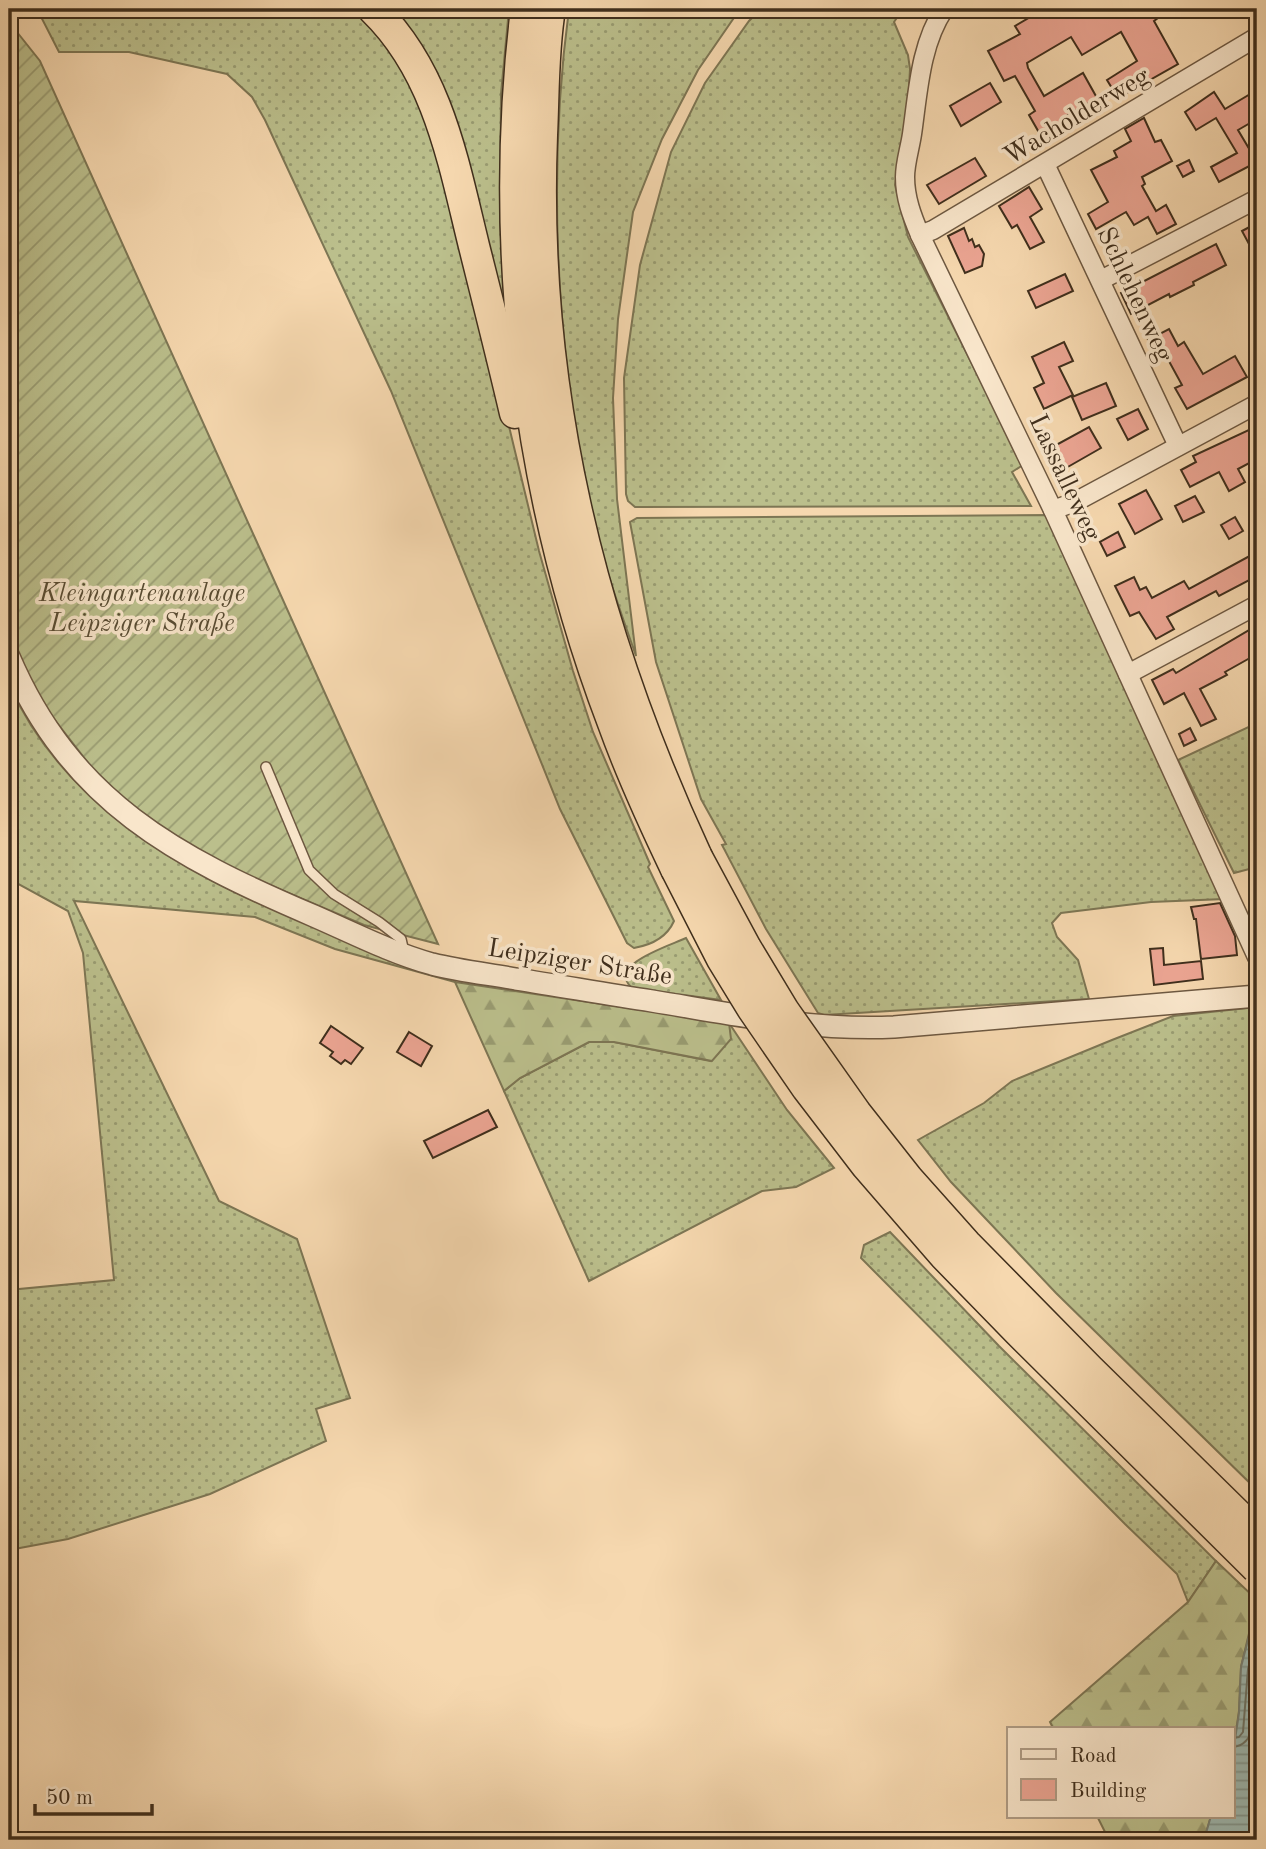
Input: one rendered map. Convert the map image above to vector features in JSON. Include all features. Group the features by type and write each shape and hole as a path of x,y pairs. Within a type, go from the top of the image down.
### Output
{"highway":[{"path":"373,9 396,33 416,63 442,123 541,521 558,547"},
{"path":"526,9 517,111 515,205 521,323 536,433 558,547 582,629 612,721 648,808 746,948 784,1011 856,1113 908,1179 966,1244 1257,1534"},
{"path":"550,9 542,135 541,220 547,328 559,429 583,540 612,644 722,959 807,1088 866,1165 944,1255 1257,1568"}],"street":[{"name":"Lassalleweg","path":"944,9 935,22 929,39 905,176 908,205 1053,510 1257,957"},
{"name":"Wacholderweg","path":"920,235 933,230 1257,37"},
{"name":"Schlehenweg","path":"1045,164 1178,446"},
{"path":"1101,280 1257,199"},
{"path":"1053,510 1075,502 1257,404"},
{"path":"1128,674 1257,605"},
{"name":"Leipziger Straße","path":"9,657 32,704 53,737 99,790 144,829 180,852 239,883 404,954 437,965 748,1016 844,1028 894,1027 1257,996"}],"lane":[{"path":"266,767 309,870 334,894 401,939 404,954"}],"green space":[{"path":"37,9 358,9 379,26 418,88 507,418 539,551 593,732 650,864 648,867 674,921 658,939 634,948 627,943 560,809 391,391 252,97 227,74 129,52 59,52"},
{"path":"383,9 509,9 501,94 500,222 507,336"},
{"path":"569,9 740,9 698,70 662,139 633,212 618,319 613,398 617,499 636,656 596,532 567,371 561,310 557,189 562,68"},
{"path":"761,9 903,9 894,22 908,55 910,69 908,107 895,185 908,237 1023,465 1012,472 1031,506 635,507 628,501 624,378 640,265 671,152 705,83 749,21"},
{"name":"Kleingartenanlage Leipziger Straße","path":"9,22 40,61 438,944 364,925 239,872 183,843 137,810 96,773 40,701 11,640"},
{"path":"1048,515 1224,899 1151,902 1061,913 1052,923 1057,937 1078,960 1089,999 824,1015 818,1013 766,929 722,845 726,844 701,799 656,662 630,522 637,518"},
{"path":"9,684 43,743 88,794 140,837 198,873 261,904 326,931 453,976 455,982 335,949 255,917 74,901 219,1201 297,1239 350,1398 316,1409 326,1441 210,1494 68,1539 9,1550 9,1290 114,1280 83,953 68,911 9,879"},
{"path":"1257,723 1257,867 1234,873 1178,760"},
{"path":"686,938 721,1000 632,988 626,980 627,972 633,964"},
{"path":"455,982 729,1023 731,1039 712,1061 614,1042 589,1042 520,1078 504,1091"},
{"path":"1257,1007 1257,1490 1056,1293 951,1182 918,1140 984,1103 1012,1081 1173,1016"},
{"path":"729,1023 787,1110 834,1168 796,1187 762,1191 589,1281 504,1091 520,1078 589,1042 614,1042 711,1061"},
{"path":"890,1232 999,1346 1216,1561 1188,1602 1177,1574 861,1258 864,1245"},
{"path":"1216,1561 1257,1600 1241,1667 1234,1746 1234,1727 1052,1727 1050,1722 1188,1602"},
{"path":"1098,1818 1210,1818 1204,1840 1109,1840"}],"water":[{"path":"1257,1605 1257,1840 1204,1840 1210,1818 1234,1818 1234,1746 1241,1667"}],"building":[{"path":"1044,9 1153,9 1158,18 1154,21 1178,64 1118,98 1107,80 1137,61 1121,32 1082,55 1071,37 1027,63 1028,68 1044,96 1083,73 1097,98 1061,119 1063,122 1041,136 1029,115 1035,111 1015,76 1004,81 988,51 1020,34 1015,26"},
{"path":"990,83 1001,102 961,126 950,106"},
{"path":"1257,90 1257,119 1238,130 1257,162 1219,182 1211,167 1237,153 1216,118 1196,130 1185,112 1214,92 1225,109"},
{"path":"1144,118 1155,142 1161,140 1172,161 1142,177 1145,184 1142,186 1156,211 1166,205 1176,224 1157,234 1148,217 1134,225 1126,212 1096,229 1088,214 1108,202 1091,170 1117,157 1114,151 1131,141 1125,129"},
{"path":"975,158 986,176 939,204 927,185"},
{"path":"1189,160 1194,171 1183,177 1177,166"},
{"path":"1029,187 1042,209 1030,217 1044,242 1030,249 1017,225 1012,228 999,206"},
{"path":"1257,223 1257,259 1242,231"},
{"path":"964,228 969,241 972,239 975,247 979,245 984,254 982,266 965,273 948,236"},
{"path":"1216,244 1226,265 1193,282 1194,285 1170,297 1169,294 1131,314 1121,293"},
{"path":"1065,274 1073,291 1036,308 1028,291"},
{"path":"1169,329 1178,346 1184,342 1203,374 1235,356 1247,377 1187,409 1175,388 1182,385 1164,352 1156,356 1148,340"},
{"path":"1064,342 1073,361 1059,367 1073,395 1044,409 1034,388 1044,383 1032,357"},
{"path":"1106,383 1116,406 1082,420 1072,397"},
{"path":"1138,409 1148,429 1128,440 1117,419"},
{"path":"1089,427 1101,448 1059,472 1047,450"},
{"path":"1253,428 1257,437 1257,459 1238,469 1245,482 1229,491 1219,472 1190,487 1181,470 1196,462 1193,456"},
{"path":"1146,490 1162,519 1135,534 1119,504"},
{"path":"1195,496 1204,512 1183,522 1175,506"},
{"path":"1235,517 1243,531 1229,539 1221,525"},
{"path":"1118,532 1125,547 1107,556 1100,542"},
{"path":"1257,552 1257,585 1253,578 1219,596 1216,591 1167,617 1174,629 1156,639 1139,612 1130,616 1115,586 1134,577 1140,590 1146,587 1152,598 1184,581 1189,589"},
{"path":"1251,629 1257,641 1257,654 1225,672 1227,675 1200,689 1216,719 1201,726 1184,693 1164,704 1152,680 1173,669 1176,673"},
{"path":"1190,728 1196,740 1184,746 1179,734"},
{"path":"1220,903 1235,936 1237,955 1201,959 1196,919 1191,907"},
{"path":"1163,948 1164,965 1201,961 1203,979 1154,985 1150,949"},
{"path":"331,1026 363,1048 351,1064 345,1060 341,1064 330,1056 333,1052 320,1043"},
{"path":"409,1032 432,1046 421,1066 397,1052"},
{"path":"488,1110 497,1127 433,1158 424,1141"}]}
